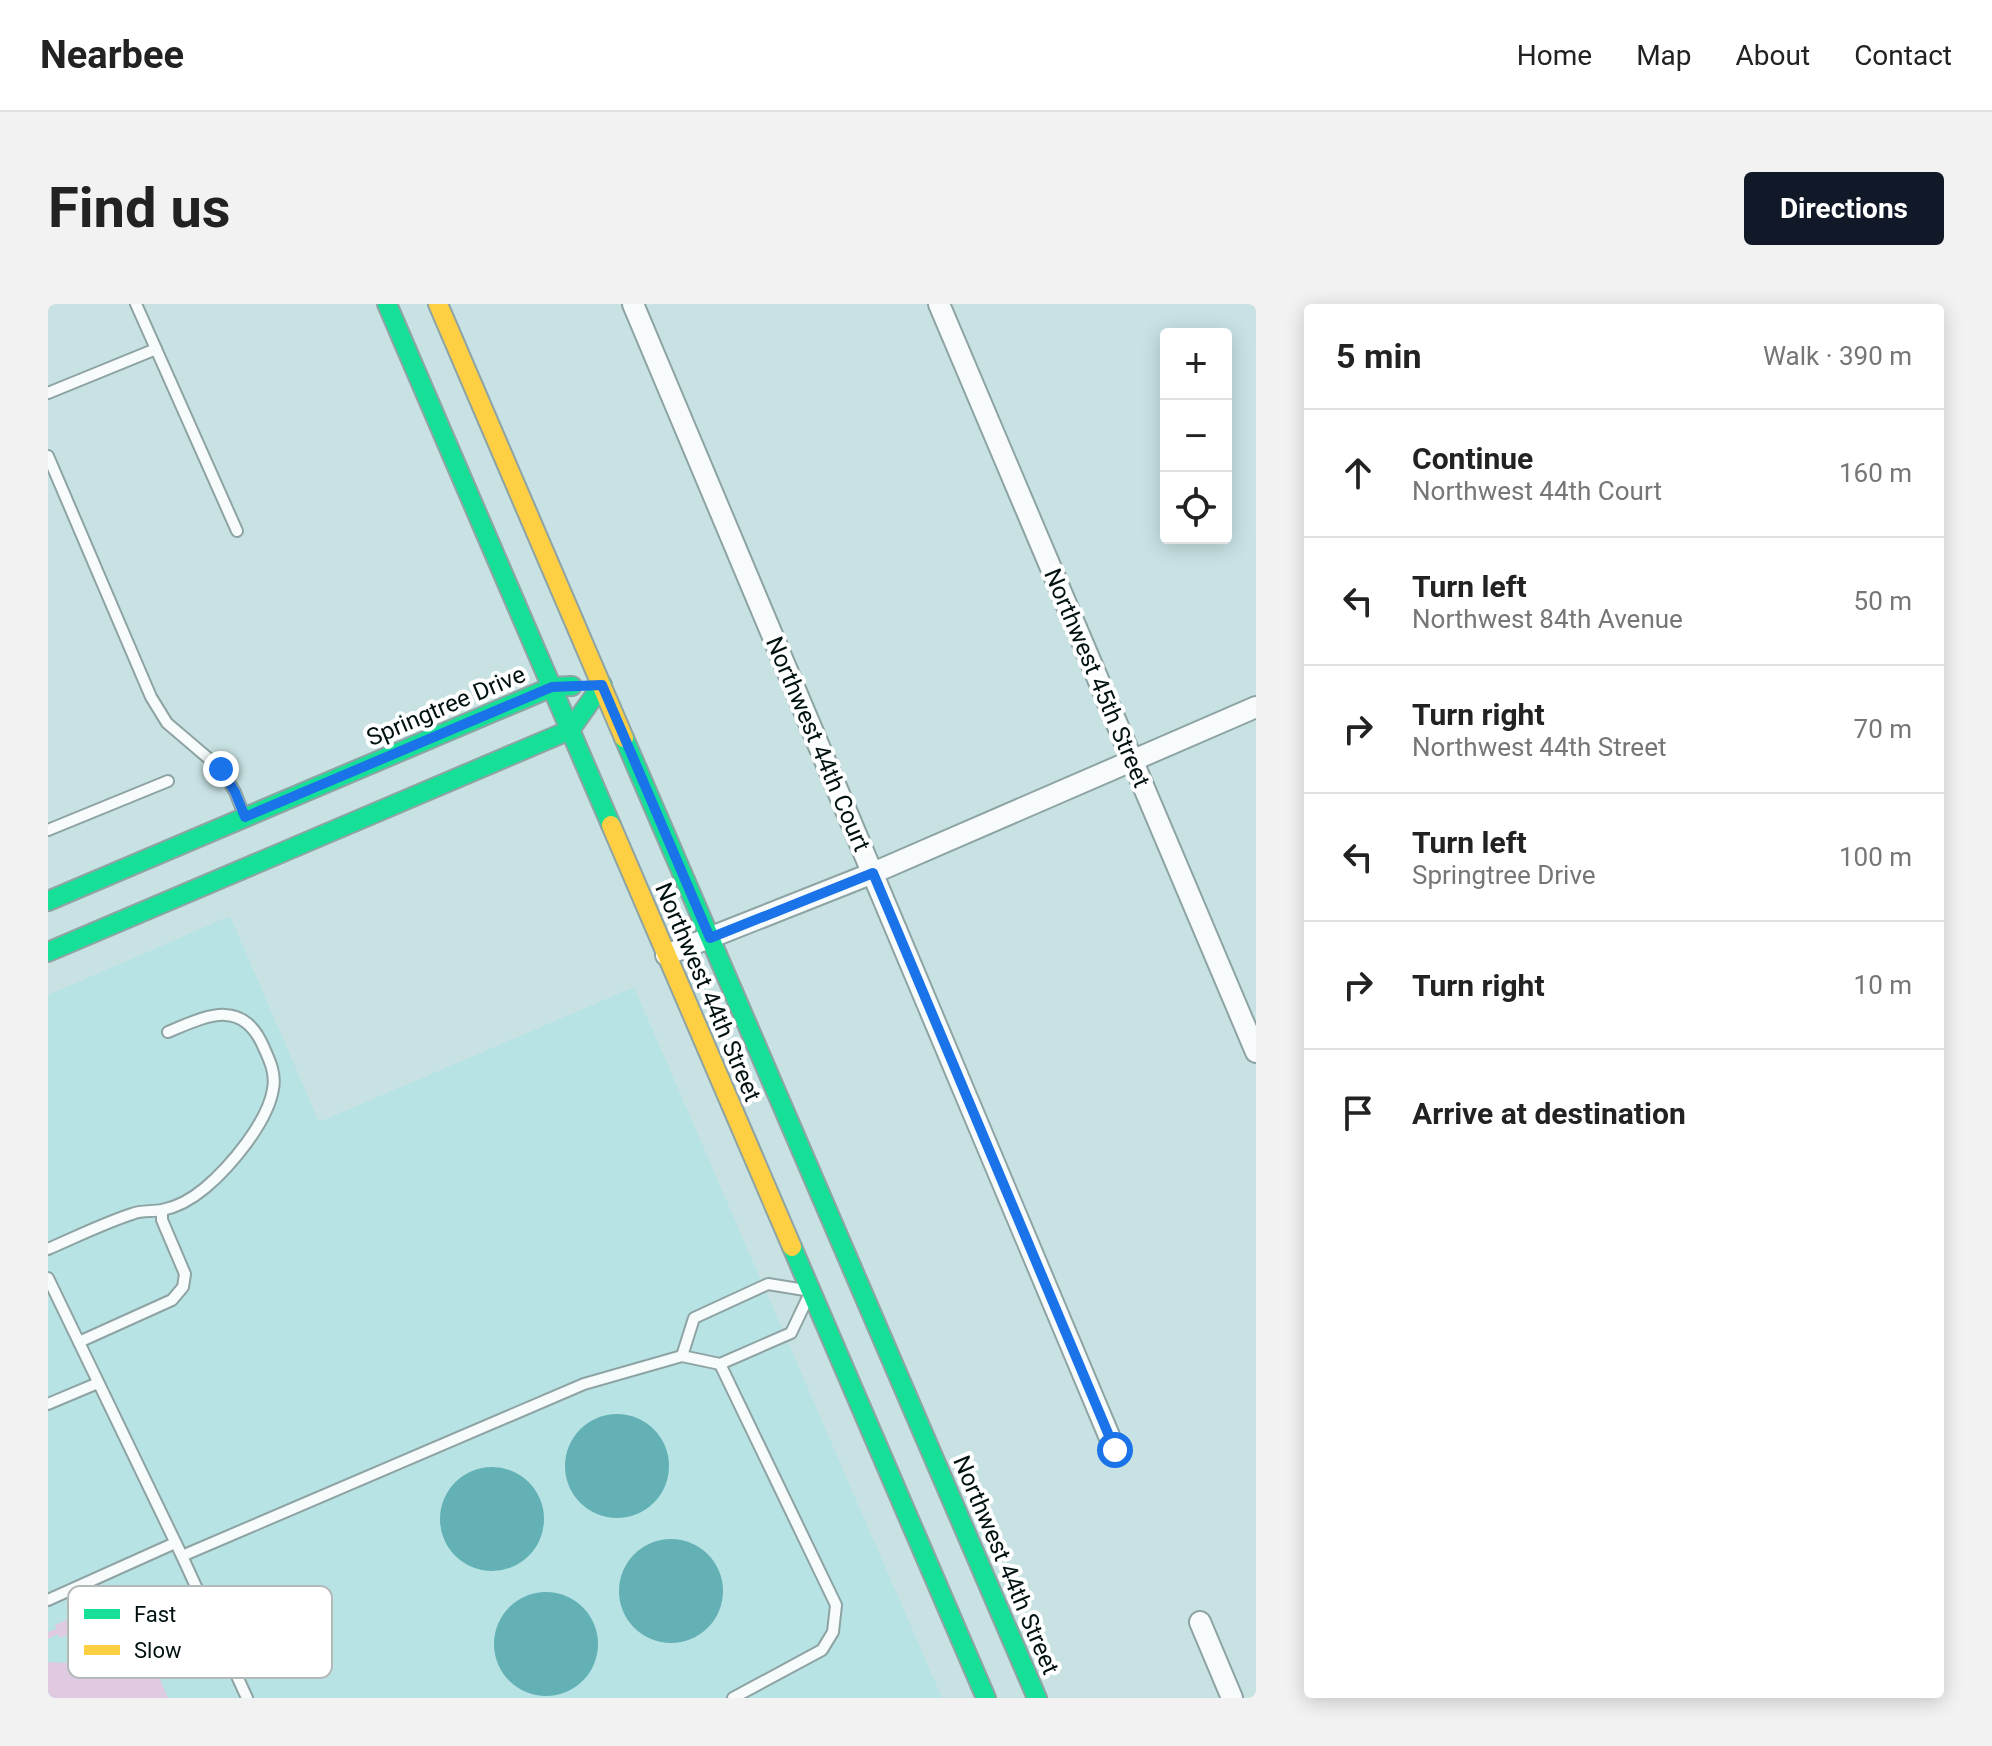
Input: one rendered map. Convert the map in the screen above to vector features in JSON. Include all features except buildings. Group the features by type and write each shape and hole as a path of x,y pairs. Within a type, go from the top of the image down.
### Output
{"street":[{"name":"Northwest 44th Street","path":"387,304 666,955 833,1282 1037,1698"},
{"name":"Northwest 44th Street","path":"438,304 710,938 986,1698"},
{"name":"Northwest 44th Court","path":"633,304 1115,1450"},
{"name":"Northwest 45th Street","path":"939,304 1256,1052"},
{"name":"Springtree Drive","path":"48,901 552,687 602,685"},
{"path":"48,952 570,730 602,685"},
{"path":"666,955 873,873 1256,707"},
{"path":"1200,1622 1232,1698"}],"lane":[{"path":"136,304 237,531"},
{"path":"48,393 156,349"},
{"path":"48,456 151,697 167,723 221,769 245,817"},
{"path":"48,830 168,781"},
{"path":"48,1249 130,1214 162,1210 189,1200 233,1160 262,1118 273,1089 274,1075 257,1032 250,1024 219,1014 168,1032"},
{"path":"79,1342 172,1300 183,1287 185,1274 162,1220 162,1210"},
{"path":"48,1278 196,1586"},
{"path":"682,1356 694,1318 768,1284 833,1282"},
{"path":"182,1556 584,1384 682,1356 720,1364 791,1333 833,1282"},
{"path":"720,1364 836,1605 833,1632 822,1650 733,1698"},
{"path":"48,1404 98,1383"},
{"path":"79,1586 175,1543"},
{"path":"48,1600 68,1591"},
{"path":"238,1678 247,1698"}],"shaded area":[{"path":"230,916 319,1122 634,987 942,1698 48,1698 48,995"},
{"path":"68,1619 68,1635 60,1638 58,1634 48,1639 48,1632 56,1629 55,1625"},
{"path":"48,1662 68,1663 68,1678 160,1678 168,1698 48,1698"}],"water":[{"path":"617,1414 637,1418 654,1429 665,1446 669,1466 665,1486 654,1503 637,1514 617,1518 597,1514 580,1503 569,1486 565,1466 569,1446 580,1429 597,1418"},
{"path":"492,1467 512,1471 529,1482 540,1499 544,1519 540,1539 529,1556 512,1567 492,1571 472,1567 455,1556 444,1539 440,1519 444,1499 455,1482 472,1471"},
{"path":"671,1539 691,1543 708,1554 719,1571 723,1591 719,1611 708,1628 691,1639 671,1643 651,1639 634,1628 623,1611 619,1591 623,1571 634,1554 651,1543"},
{"path":"546,1592 566,1596 583,1607 594,1624 598,1644 594,1664 583,1681 566,1692 546,1696 526,1692 509,1681 498,1664 494,1644 498,1624 509,1607 526,1596"}],"traffic: fast":[{"path":"387,304 611,825"},
{"path":"48,952 570,730 602,685"},
{"path":"48,901 552,687 572,686"},
{"path":"624,738 1037,1698"},
{"path":"792,1247 986,1698"}],"traffic: slow":[{"path":"438,304 624,738"},
{"path":"611,825 792,1247"}],"route":[{"path":"221,769 245,817 552,687 602,685 710,938 873,873 1115,1450"}]}
